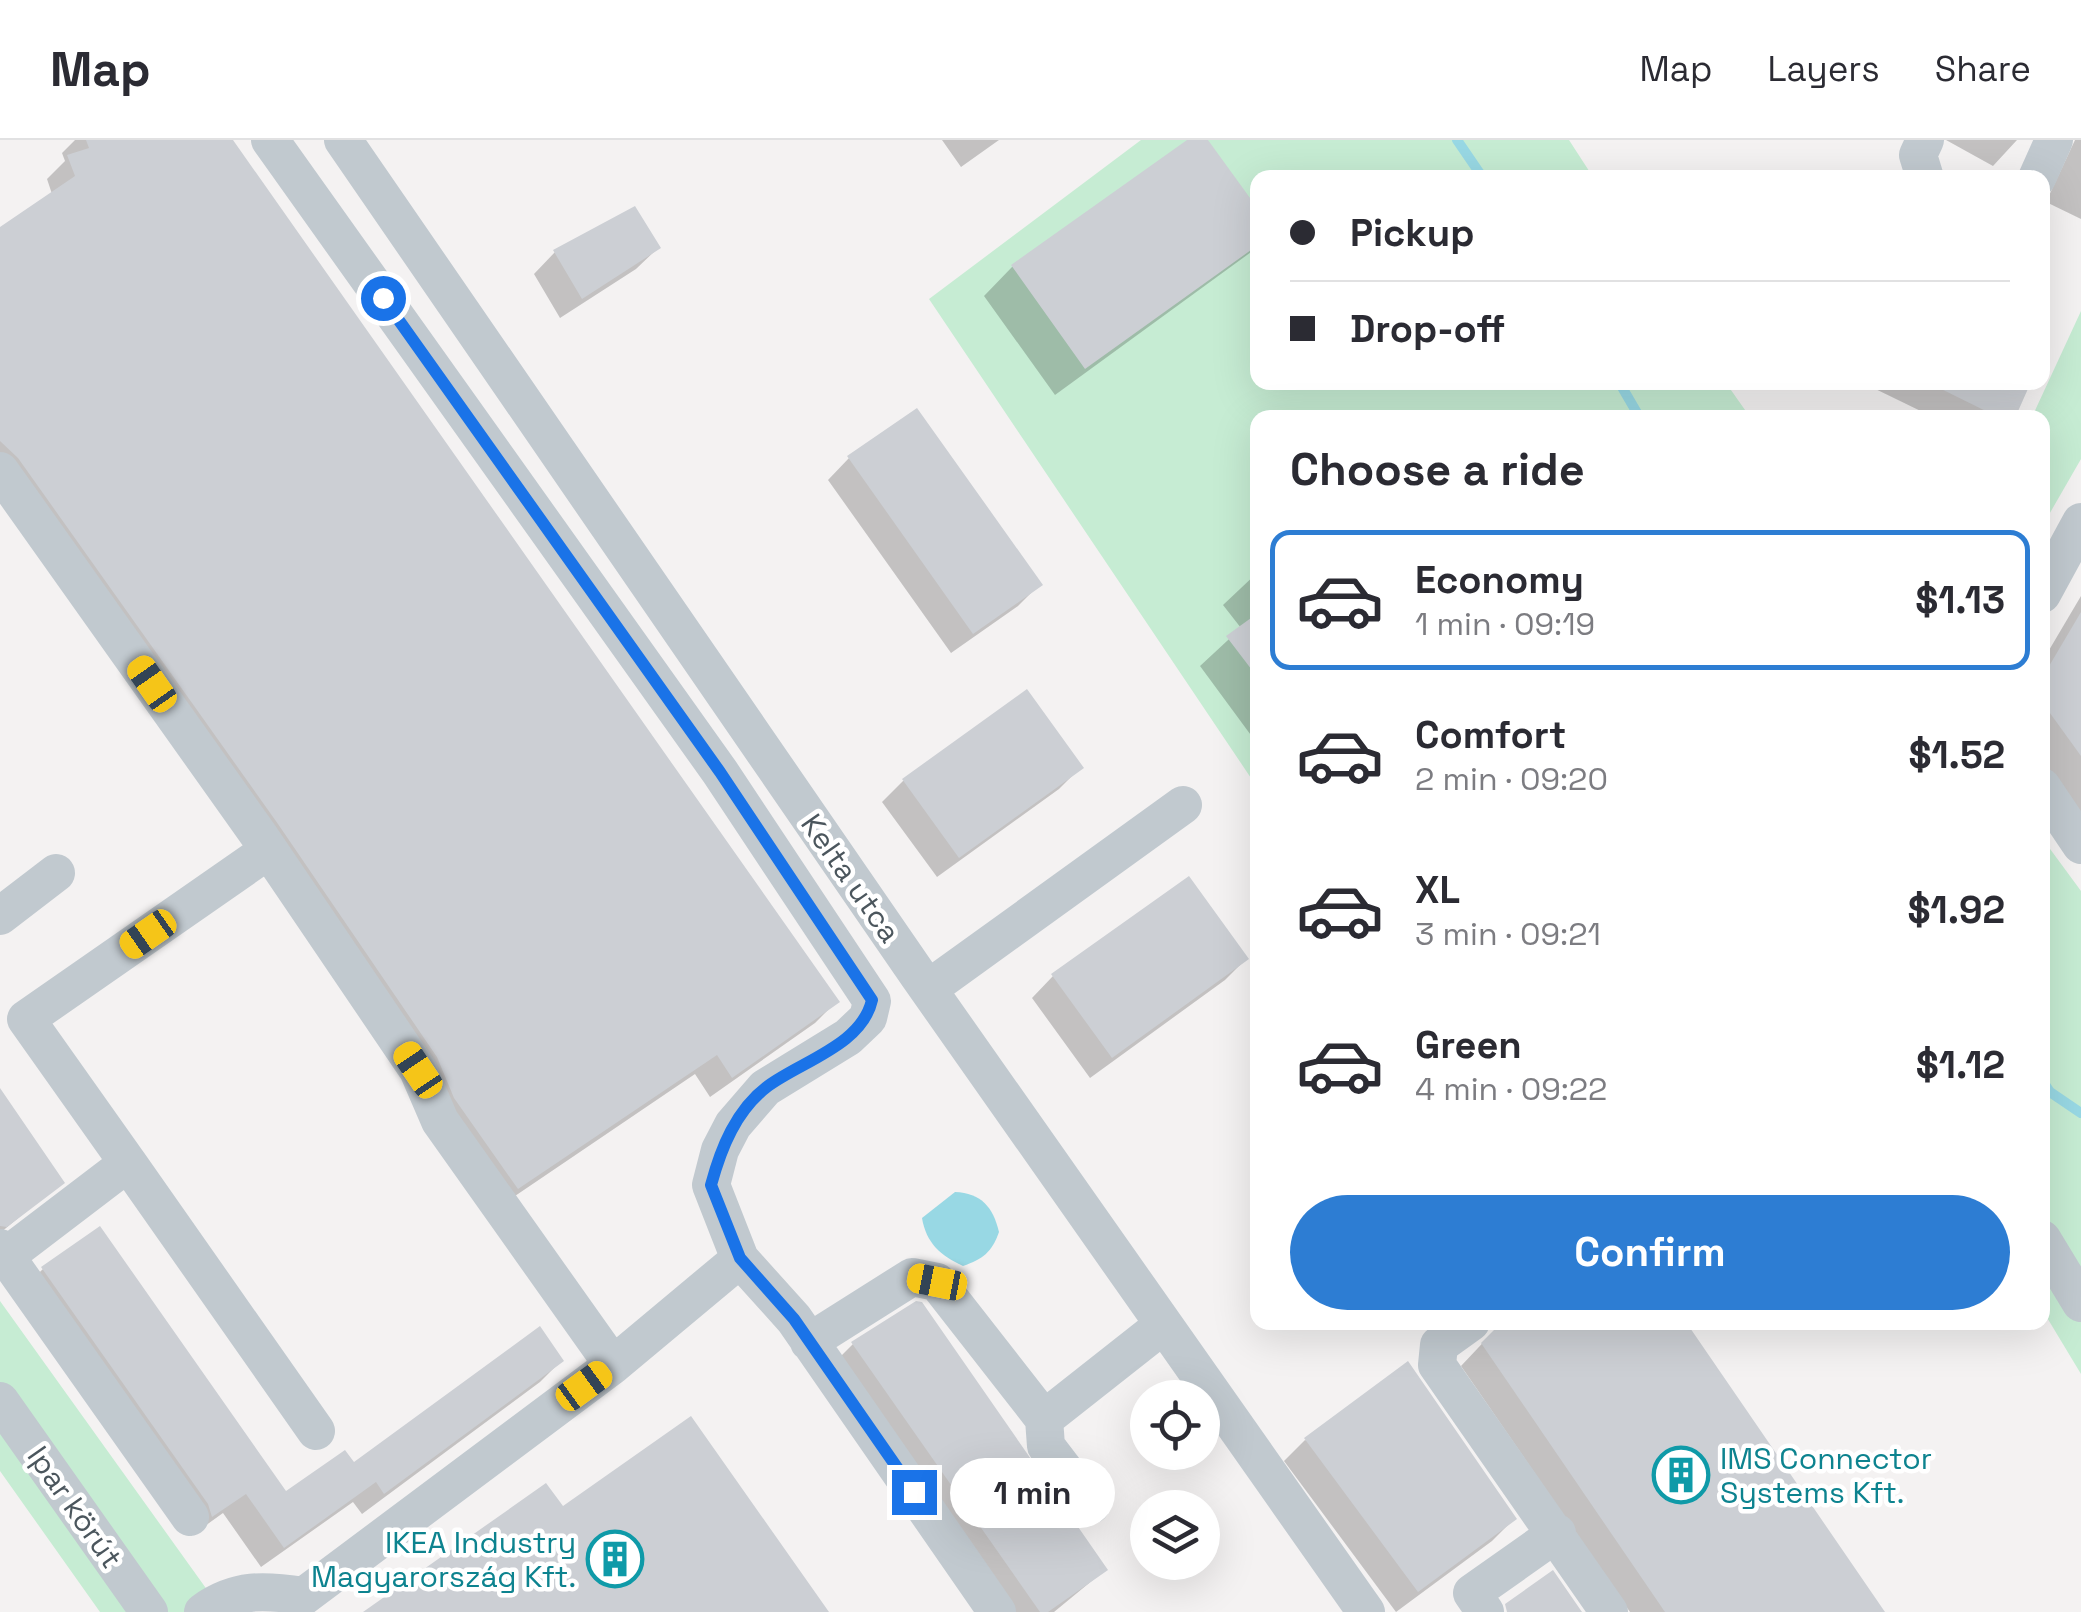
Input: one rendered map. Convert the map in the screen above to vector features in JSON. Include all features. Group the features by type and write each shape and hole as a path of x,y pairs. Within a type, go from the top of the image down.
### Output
{"street":[{"path":"270,140 720,772 872,1000 868,1018 848,1037 765,1088 734,1125 720,1150 711,1185 740,1258 809,1342 997,1612"},
{"name":"Kelta utca","path":"343,140 1162,1326 1366,1612"},
{"path":"1922,170 1918,155 1924,140"},
{"path":"2041,170 2054,140"},
{"path":"0,472 268,850 418,1070 440,1121 613,1365"},
{"path":"2050,579 2081,522"},
{"path":"2050,799 2081,844"},
{"path":"928,989 1184,805"},
{"path":"268,850 26,1020 316,1431"},
{"path":"0,916 56,873"},
{"path":"128,1163 3,1252 190,1517"},
{"path":"2050,1252 2081,1303"},
{"path":"203,1612 220,1600 255,1589 304,1596 613,1365 740,1258"},
{"path":"809,1342 912,1277 937,1282 1044,1419 1046,1446 1091,1504"},
{"path":"1044,1419 1162,1326"},
{"path":"1460,1330 1440,1345 1437,1365 1609,1612"},
{"name":"Ipar körút","path":"0,1401 149,1612"},
{"path":"1485,1612 1472,1593 1557,1534"}],"green space":[{"path":"1141,140 1569,140 1588,170 1250,170 1250,390 1731,390 1745,410 1250,410 1250,777 929,299"},
{"path":"2081,311 2081,459 2050,513 2050,410 2035,410 2044,390 2050,390 2050,378"},
{"path":"2050,849 2081,891 2081,1374 2050,1323"},
{"path":"0,1301 223,1612 100,1612 0,1471"}],"water":[{"path":"955,1192 972,1195 984,1203 999,1232 986,1254 963,1266 936,1248 922,1218"}],"building":[{"path":"86,140 233,140 840,1002 732,1078 717,1055 518,1189 454,1098 437,1057 278,824 18,458 0,441 0,227 75,176 67,155 89,148"},
{"path":"1187,140 1208,140 1250,198 1250,251 1085,369 1011,265"},
{"path":"635,206 661,248 582,299 553,250"},
{"path":"1943,390 2027,390 2019,410 1984,410"},
{"path":"917,408 1043,585 973,634 847,456"},
{"path":"2081,612 2081,756 2050,713 2050,664"},
{"path":"1250,619 1250,668 1226,636"},
{"path":"1027,689 1084,768 959,858 902,779"},
{"path":"1189,876 1249,959 1112,1058 1051,974"},
{"path":"0,1088 65,1183 7,1227 0,1226"},
{"path":"100,1226 286,1491 345,1450 354,1462 540,1326 564,1361 384,1494 376,1482 284,1548 246,1494 212,1517 208,1504 41,1267"},
{"path":"916,1301 922,1302 1108,1570 1048,1612 1040,1612 851,1342"},
{"name":"IMS Connector Systems Kft.","path":"1494,1330 1691,1330 1885,1612 1665,1612 1481,1343"},
{"path":"1408,1361 1517,1519 1418,1592 1304,1438"},
{"name":"IKEA Industry Magyarország Kft.","path":"691,1416 829,1612 363,1612 546,1483 563,1506"},
{"path":"1553,1570 1582,1612 1507,1612 1505,1604"}],"waterway":[{"path":"1457,140 1478,170"},
{"path":"1624,390 1635,410"},
{"path":"2050,1092 2081,1113"}],"place":[{"name":"IMS Connector Systems Kft.","path":"1681,1475"},
{"name":"IKEA Industry Magyarország Kft.","path":"615,1559"}],"route":[{"path":"383,298 720,772 872,1000 868,1018 848,1037 765,1088 734,1125 720,1150 711,1185 740,1258 794,1319 914,1492"}]}
